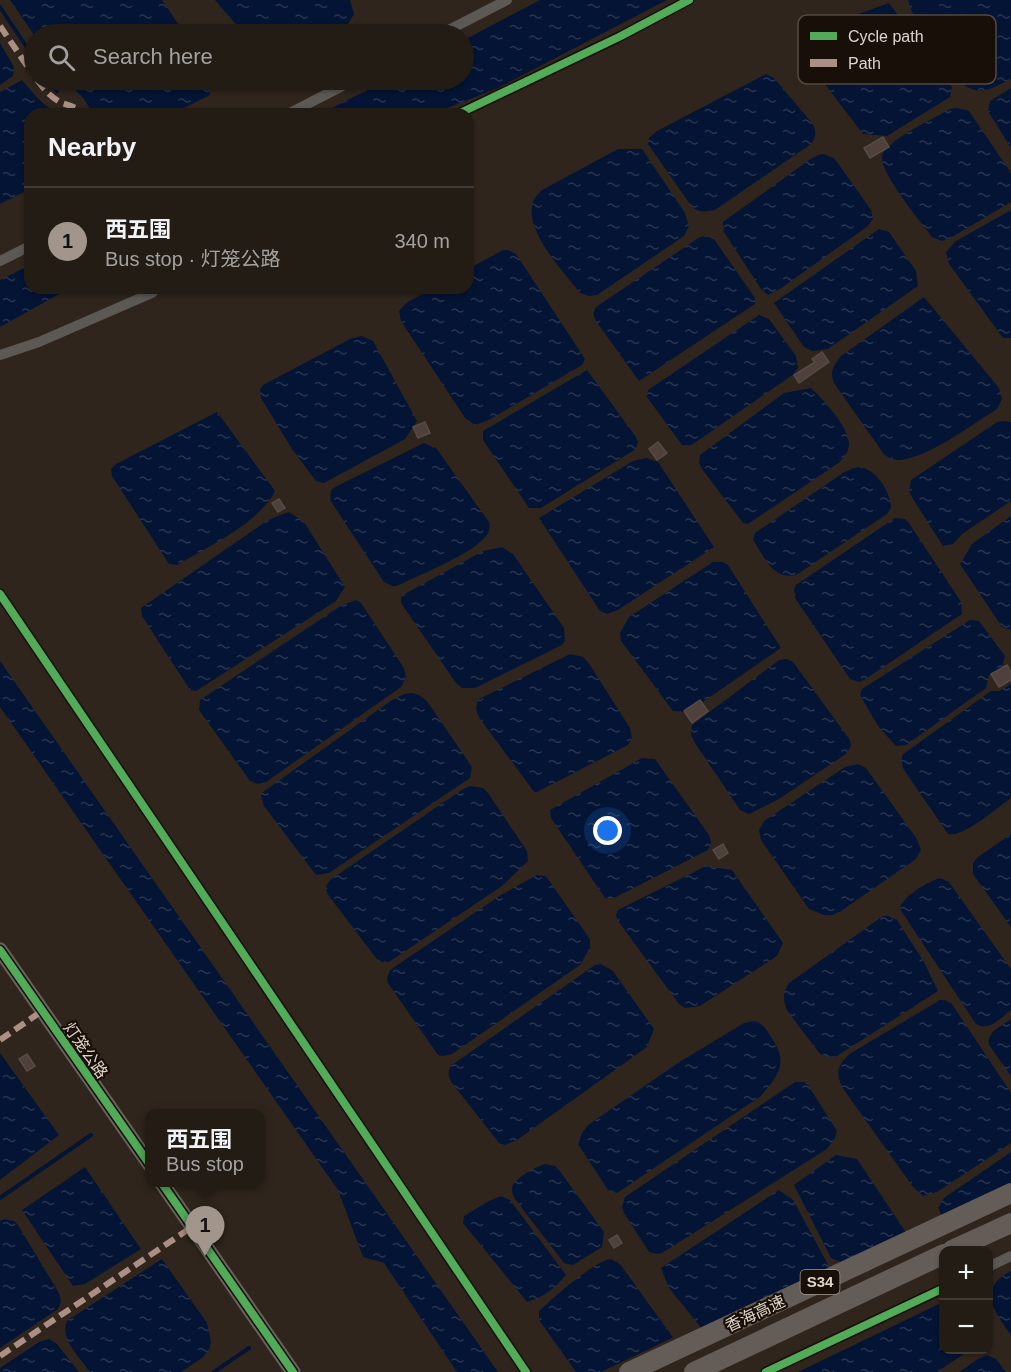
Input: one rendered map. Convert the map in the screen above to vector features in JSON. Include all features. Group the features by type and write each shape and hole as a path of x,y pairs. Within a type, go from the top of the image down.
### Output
{"highway":[{"name":"香海高速","path":"629,1372 1011,1193"},
{"path":"963,1246 1011,1223"},
{"name":"香海高速","path":"694,1372 939,1256"}],"street":[{"path":"460,24 507,0"},
{"path":"471,108 619,37 689,0"},
{"path":"300,108 335,90"},
{"path":"0,261 24,249"},
{"path":"0,355 39,342 150,294"},
{"path":"0,594 526,1372"},
{"name":"灯笼公路","path":"0,950 145,1159"},
{"path":"164,1187 293,1372"},
{"path":"993,1265 1011,1256"},
{"path":"766,1372 939,1290"}],"water":[{"path":"10,0 162,0 178,24 26,24"},
{"path":"215,0 350,0 354,14 348,24 235,24"},
{"path":"540,0 667,0 498,88 447,108 332,108 367,90 474,90 474,35"},
{"path":"908,0 1011,0 1011,79 988,90 970,89 963,84 996,84 996,15 914,15"},
{"path":"889,3 898,15 856,15"},
{"path":"0,43 14,67 13,76 0,85"},
{"path":"766,74 774,78 812,123 815,134 813,141 715,210 703,212 695,209 648,144 649,138 657,131"},
{"path":"22,80 24,90 30,90 50,108 24,108 24,192 0,204 0,92"},
{"path":"825,84 950,84 952,87 950,97 887,136 863,134"},
{"path":"1011,88 1011,148 988,111 990,101"},
{"path":"75,90 209,90 210,95 184,108 89,108"},
{"path":"950,109 969,111 1011,173 1011,202 942,241 932,237 902,197 887,173 882,156 885,150 901,136"},
{"path":"618,149 642,149 685,213 689,226 684,236 597,295 589,296 580,293 548,252 535,228 532,206 534,199 542,190"},
{"path":"824,154 835,159 871,210 873,219 868,226 780,289 768,295 761,289 724,232 723,222 809,160"},
{"path":"1011,210 1011,338 1003,338 949,264 946,252 956,241"},
{"path":"879,229 889,232 916,271 918,286 828,349 812,351 804,347 774,303"},
{"path":"700,237 714,239 755,298 755,304 639,381 596,321 595,309"},
{"path":"503,250 516,254 585,359 582,365 489,420 475,425 465,418 401,321 399,311 406,303 422,294 474,294 474,266"},
{"path":"24,268 24,294 59,294 0,327 0,280"},
{"path":"924,297 999,388 1002,399 997,409 937,447 911,458 895,460 883,453 834,383 832,372 841,356"},
{"path":"759,315 769,319 796,356 798,368 794,374 696,442 691,445 682,445 647,397 648,390"},
{"path":"362,336 373,341 417,421 405,439 324,483 316,481 292,449 261,398 260,389 263,385 350,339"},
{"path":"587,370 636,437 638,442 636,449 541,508 529,508 483,440 483,431"},
{"path":"811,388 841,422 848,438 847,452 840,462 748,524 743,523 702,469 699,463 700,455 784,393"},
{"path":"217,412 275,491 268,503 232,533 177,565 169,564 112,476 111,469 116,464"},
{"path":"997,422 1011,422 1011,501 962,534 953,544 943,546 909,491 911,480"},
{"path":"424,443 436,448 489,522 489,529 479,543 458,557 397,586 392,586 384,582 330,500 331,490"},
{"path":"646,458 658,462 714,547 618,610 607,614 600,611 539,518 633,461"},
{"path":"861,467 878,478 886,489 891,508 887,514 796,575 788,576 775,571 753,540 755,533 843,473"},
{"path":"289,512 304,522 345,587 336,601 196,691 190,690 142,616 141,608 268,520"},
{"path":"1011,516 1011,630 1002,627 960,564 972,544"},
{"path":"895,518 905,519 909,523 961,602 962,614 859,682 850,679 795,598 794,589 796,585"},
{"path":"502,547 513,554 564,628 565,641 562,645 475,688 462,688 456,683 401,603 401,596 483,551"},
{"path":"713,562 723,562 728,565 781,648 688,712 673,711 621,641 620,633 629,617"},
{"path":"356,600 361,603 404,668 406,677 401,687 266,782 258,784 250,781 199,710 200,700 342,605"},
{"path":"970,620 979,621 1005,656 1002,667 989,675 986,688 906,745 896,746 878,726 860,695 862,689"},
{"path":"570,654 583,657 588,662 630,728 632,738 628,745 535,793 480,719 477,704 479,699"},
{"path":"787,659 793,662 850,740 851,746 846,754 779,799 749,814 740,810 695,743 691,735 692,725 779,660"},
{"path":"0,661 498,1372 457,1372 384,1263 363,1257 338,1190 0,707"},
{"path":"1011,684 1011,798 971,827 948,834 904,770 902,755 991,691 999,691"},
{"path":"412,693 427,701 472,767 470,778 329,873 316,875 264,806 261,796 263,792 392,700"},
{"path":"642,758 655,759 709,835 711,843 708,850 614,898 605,898 551,818 550,810"},
{"path":"858,764 866,768 917,839 921,850 916,859 841,911 832,915 824,915 809,909 761,840 759,830 764,821 845,767"},
{"path":"470,786 483,788 488,793 527,851 528,861 502,886 389,962 379,962 329,896 326,890 327,884"},
{"path":"1011,834 1011,927 973,874 973,863"},
{"path":"706,866 732,870 783,943 777,956 700,1006 685,1008 679,1004 618,921 616,915 618,910"},
{"path":"537,875 548,879 590,939 590,948 580,965 452,1054 438,1055 388,983 390,970 501,895"},
{"path":"940,878 949,882 1011,969 1011,1010 990,1025 976,1024 900,909 910,895 929,882"},
{"path":"883,916 897,920 924,962 938,991 837,1056 830,1057 820,1054 788,1012 784,997 785,990 789,983"},
{"path":"601,964 613,971 654,1029 647,1047 517,1140 505,1145 499,1143 452,1083 449,1074 450,1067 595,965"},
{"path":"940,1000 952,1004 1011,1093 1011,1143 937,1192 923,1196 913,1187 842,1087 838,1072 843,1061 851,1053"},
{"path":"1011,1019 1011,1076 989,1045 989,1040 992,1033"},
{"path":"754,1021 768,1031 780,1054 780,1068 777,1075 761,1096 617,1193 608,1190 578,1144 588,1125 678,1063 744,1023"},
{"path":"0,1053 59,1135 0,1180"},
{"path":"795,1082 804,1082 808,1085 837,1131 827,1149 662,1253 649,1252 624,1213 622,1207 625,1197"},
{"path":"1011,1152 1011,1187 943,1218 938,1208 944,1198"},
{"path":"836,1155 857,1159 907,1234 843,1263 831,1258 794,1185"},
{"path":"546,1164 555,1166 559,1170 604,1232 602,1247 573,1265 564,1263 513,1194 512,1188 517,1180"},
{"path":"85,1167 141,1249 85,1284 73,1286 22,1210"},
{"path":"779,1190 793,1200 831,1270 703,1330 669,1288 661,1268"},
{"path":"501,1196 510,1200 566,1275 548,1292 527,1302 463,1223 464,1216"},
{"path":"4,1219 14,1221 18,1225 59,1293 61,1301 58,1309 0,1348 0,1221"},
{"path":"162,1259 207,1323 211,1342 209,1350 202,1358 181,1372 90,1372 68,1340 65,1326 68,1320"},
{"path":"611,1259 620,1264 677,1343 618,1372 576,1372 539,1320 539,1311 584,1273"},
{"path":"1011,1271 1011,1335 993,1305 993,1288 1000,1278"},
{"path":"939,1304 939,1354 964,1354 937,1372 798,1372"},
{"path":"49,1339 57,1344 79,1372 0,1372 0,1368 39,1342"},
{"path":"987,1355 996,1359 1006,1372 959,1372 978,1359"}],"pier":[{"path":"676,1336 680,1342 625,1372 601,1372"}],"building":[{"path":"883,137 889,147 870,158 864,148"},
{"path":"822,352 829,362 799,383 794,375 815,362 812,359"},
{"path":"425,422 430,433 418,438 413,427"},
{"path":"658,442 667,453 657,460 649,449"},
{"path":"279,499 285,508 278,512 272,503"},
{"path":"1007,665 1011,672 1011,680 999,687 991,674"},
{"path":"700,700 708,711 692,723 684,711"},
{"path":"723,844 728,853 719,859 713,850"},
{"path":"27,1054 35,1066 27,1071 19,1059"},
{"path":"617,1235 622,1243 614,1248 609,1240"}],"waterway":[{"path":"0,7 24,43"},
{"path":"0,1198 91,1135"},
{"path":"214,1372 249,1348"}],"marked path":[{"path":"0,26 24,61"},
{"path":"45,90 54,99 74,108"},
{"path":"0,1040 42,1011"},
{"path":"0,1356 192,1227"}],"cycle path":[{"path":"471,108 619,37 689,0"},
{"path":"0,594 526,1372"},
{"path":"0,950 145,1158"},
{"path":"164,1187 293,1372"},
{"path":"766,1372 939,1290"}],"place":[{"name":"西五围","path":"205,1256"}]}
